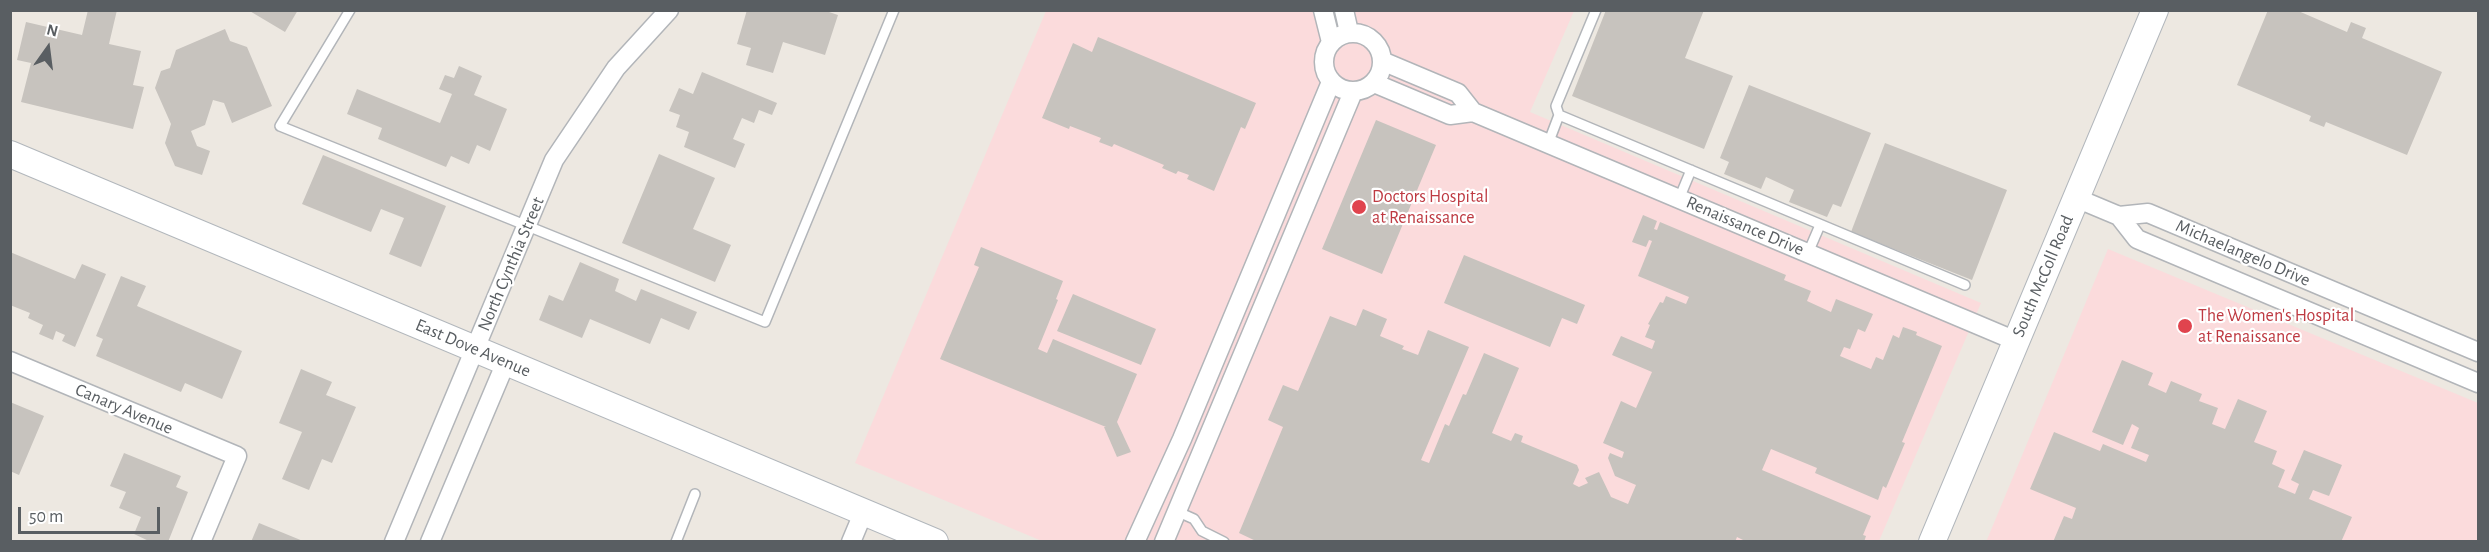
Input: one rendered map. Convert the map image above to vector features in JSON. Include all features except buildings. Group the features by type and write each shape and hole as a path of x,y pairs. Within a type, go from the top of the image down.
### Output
{"main road":[{"name":"South McColl Road","path":"1932,542 2155,10"},
{"name":"East Dove Avenue","path":"10,154 935,542"}],"street":[{"name":"North Cynthia Street","path":"394,542 554,160 616,68 669,10"},
{"path":"1323,10 1331,42"},
{"path":"1344,10 1349,32"},
{"path":"1349,32 1363,34 1374,40 1380,49 1382,61 1381,71 1374,83 1353,92 1331,82 1325,73 1323,64 1324,53 1331,42 1349,32"},
{"name":"Renaissance Drive","path":"1382,61 1458,93 1473,112 2016,341"},
{"path":"1135,542 1182,438 1331,82"},
{"name":"Renaissance Drive","path":"1374,83 1450,115 1473,112"},
{"path":"1164,542 1353,92"},
{"path":"1289,184 1310,192"},
{"name":"Michaelangelo Drive","path":"2076,198 2119,216 2148,213 2478,352"},
{"name":"Michaelangelo Drive","path":"2119,216 2137,239 2478,383"},
{"path":"1263,244 1285,253"},
{"path":"1246,286 1267,295"},
{"path":"2362,334 2372,307"},
{"name":"Canary Avenue","path":"10,361 237,456 201,542"},
{"path":"430,542 507,362"},
{"path":"1202,390 1224,399"},
{"path":"1182,438 1204,448"},
{"path":"1153,502 1176,511"},
{"path":"851,542 864,511"}],"lane":[{"path":"350,10 280,126 765,322 894,10"},
{"path":"1548,144 1559,116 1556,106 1596,10"},
{"path":"1559,116 1965,285"},
{"path":"1679,199 1691,170"},
{"path":"1808,253 1820,225"},
{"path":"676,542 695,494"},
{"path":"1176,511 1194,519 1202,531 1224,542"}],"shaded area":[{"name":"Doctors Hospital at Renaissance","path":"1046,11 1574,11 1530,112 1981,303 1879,541 1042,541 855,463"},
{"name":"The Women's Hospital at Renaissance","path":"2108,249 2478,403 2478,541 1986,542"}],"place":[{"name":"Doctors Hospital at Renaissance","path":"1359,207"},
{"name":"The Women's Hospital at Renaissance","path":"2185,326"}]}
